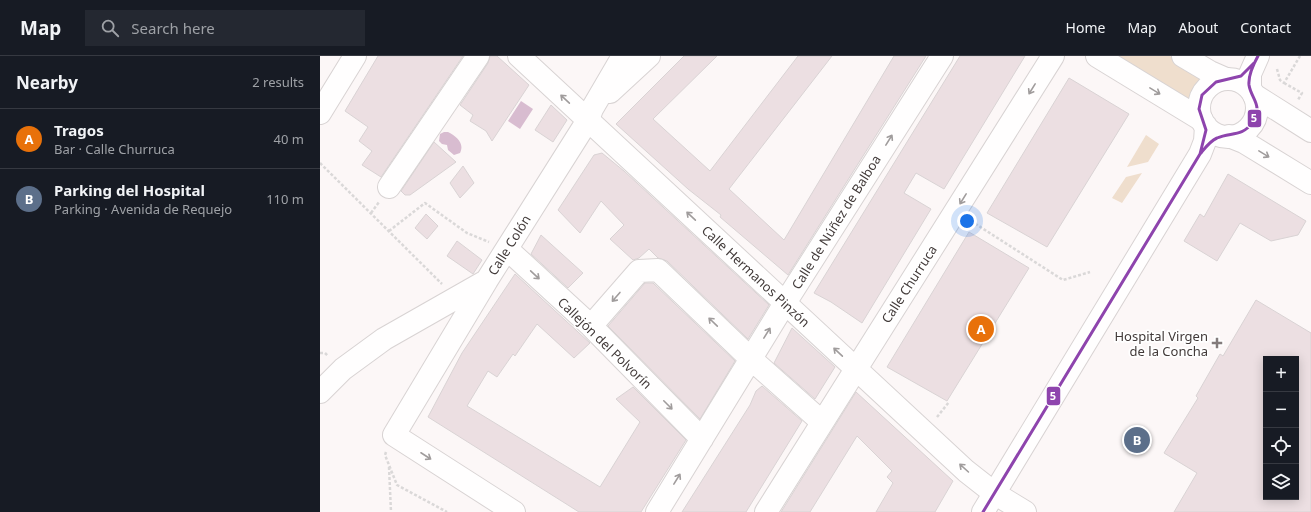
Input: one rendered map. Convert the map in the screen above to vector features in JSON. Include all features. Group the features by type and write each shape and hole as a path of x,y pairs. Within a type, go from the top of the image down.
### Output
{"main road":[{"path":"320,113 355,56"},
{"path":"389,187 478,56"},
{"name":"Calle Hermanos Pinzón","path":"520,56 590,114 785,303 966,471 994,493 1025,512"},
{"name":"Calle Colón","path":"394,435 487,280 590,114 623,56"},
{"path":"590,114 649,56"},
{"name":"Calle de Núñez de Balboa","path":"656,512 785,303 942,56"},
{"name":"Calle Churruca","path":"766,512 855,368 1053,56"},
{"path":"1097,56 1215,130 1244,142 1309,180"},
{"path":"1183,56 1214,74 1241,86 1311,131"},
{"path":"983,512 1201,152 1212,141 1215,130 1199,106 1202,95 1212,84 1241,86 1249,78 1256,60"},
{"path":"1215,130 1244,132 1254,121 1257,110 1241,86"},
{"name":"Callejón del Polvorín","path":"507,249 590,326 702,439"},
{"path":"590,326 639,271 658,270 751,359 822,422"},
{"path":"320,392 343,369 384,339 487,280"},
{"path":"394,435 514,512"}],"path":[{"path":"1284,83 1300,56"},
{"path":"1277,70 1280,80 1302,93 1296,104"},
{"path":"320,163 456,298"},
{"path":"389,231 425,203 467,232 507,249"},
{"path":"973,222 1063,280 1090,272"},
{"path":"934,421 949,402"},
{"path":"394,435 385,455 396,485 447,512"},
{"path":"388,464 391,512"}],"shaded area":[{"path":"1115,56 1170,56 1212,81 1197,106"},
{"path":"521,101 533,109 520,129 508,121"},
{"path":"448,132 459,140 461,143 460,153 454,155 448,150 447,145 442,144 439,141 440,134"},
{"path":"1146,135 1159,144 1148,162 1127,167"},
{"path":"1142,173 1122,203 1112,198 1126,177"}],"building":[{"path":"378,56 463,56 381,177 362,165 372,151 359,141 368,127 345,111"},
{"path":"490,56 497,56 529,85 492,141 486,131 470,121 473,115 460,105 488,63"},
{"path":"684,56 717,56 653,119 710,171 798,56 832,56 729,189 784,240 894,56 926,56 788,275 720,217 721,215 688,189 616,124"},
{"path":"960,56 1025,56 944,189 916,173 904,193 931,209 862,323 831,302 814,293"},
{"path":"1069,78 1129,114 1047,247 987,213"},
{"path":"551,105 567,120 553,142 535,130"},
{"path":"434,142 456,162 410,195 405,195 401,191"},
{"path":"602,153 624,171 769,305 748,339 667,261 658,258 649,249 639,258 633,260 610,239 624,225 601,201 580,233 558,210 594,155"},
{"path":"463,166 474,183 460,198 450,183"},
{"path":"1228,174 1306,221 1298,235 1271,241 1240,223 1217,261 1184,241 1200,214 1204,217"},
{"path":"426,214 438,226 427,239 415,228"},
{"path":"969,232 1029,268 947,401 887,367"},
{"path":"541,235 583,273 568,288 531,254"},
{"path":"457,241 482,260 473,274 447,256"},
{"path":"515,274 590,343 574,358 537,324 515,356 513,354 497,377 488,371 467,406 600,487 640,422 616,399 633,387 686,440 641,512 579,512 428,417 462,353"},
{"path":"645,283 653,283 735,361 700,419 608,326"},
{"path":"1256,300 1311,333 1311,512 1174,512 1197,473 1164,453 1198,398 1196,396 1220,354 1223,356"},
{"path":"792,328 835,367 815,399 774,363"},
{"path":"762,386 802,421 746,512 682,512 750,405 756,391"},
{"path":"856,392 953,481 935,512 876,512 893,483 887,477 892,471 857,436 810,512 781,512"}],"transit line":[{"name":"5","path":"1201,153 1214,139 1240,132 1252,123 1257,107 1250,90 1249,78 1258,56"},
{"name":"5","path":"983,512 1200,154 1206,130 1199,109 1202,95 1216,82 1241,76 1254,63"}],"place":[{"name":"Tragos","path":"981,329"},
{"name":"Hospital Virgen de la Concha","path":"1217,343"},
{"name":"Parking del Hospital","path":"1137,440"}]}
